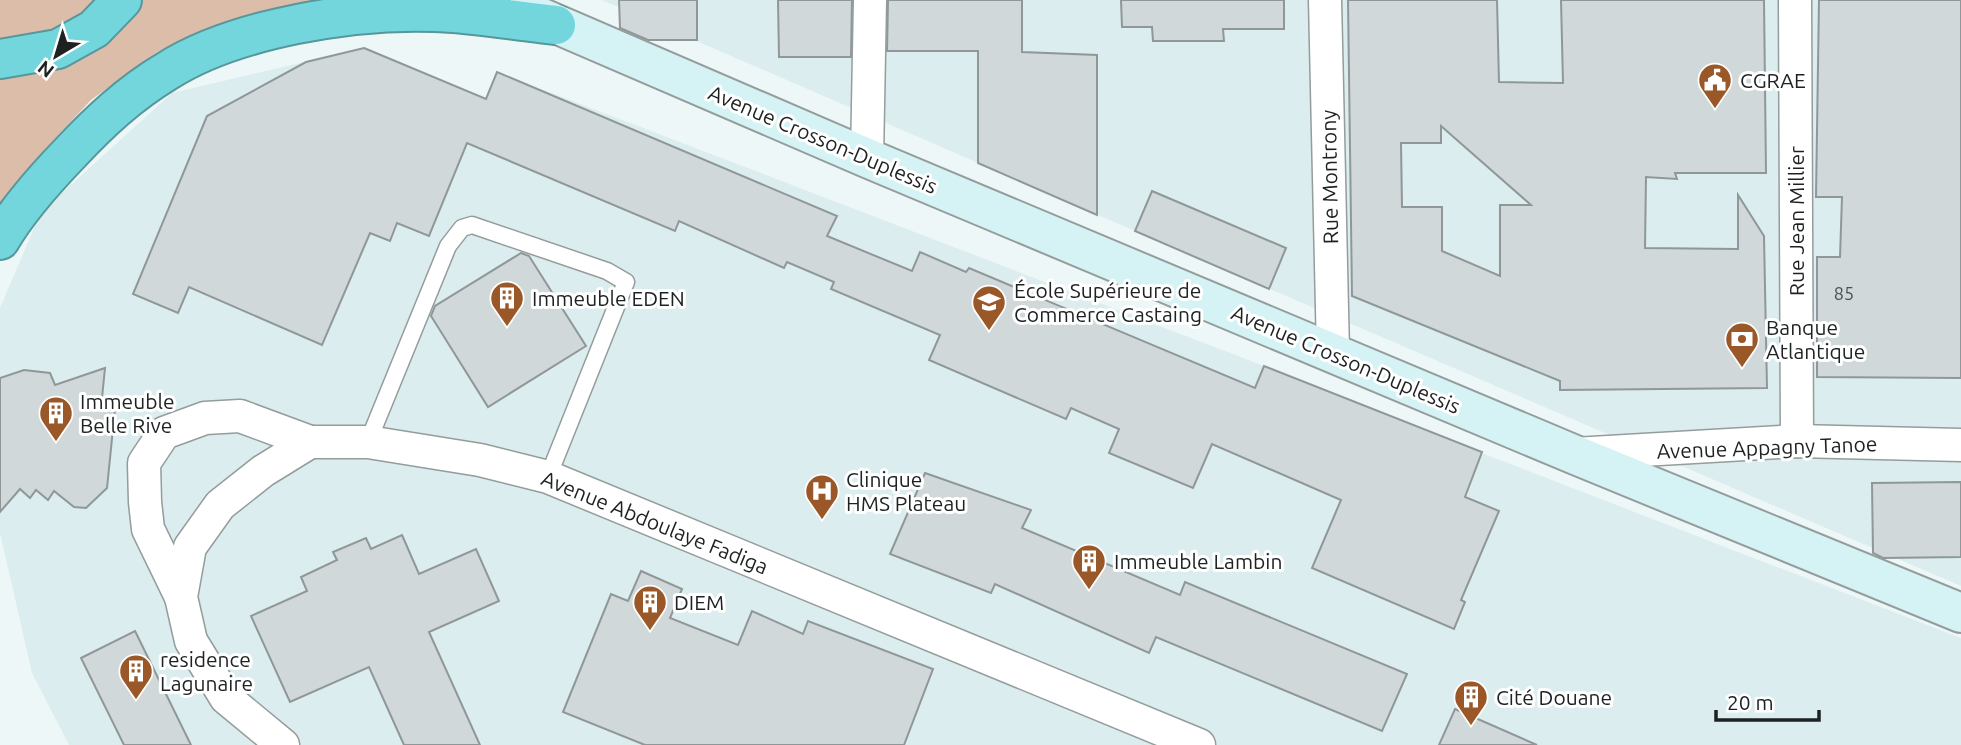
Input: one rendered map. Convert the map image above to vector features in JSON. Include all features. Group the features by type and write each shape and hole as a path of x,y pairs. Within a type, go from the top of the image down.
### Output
{"highway":[{"path":"0,59 58,50 94,29 122,0"},
{"path":"0,240 8,226 52,173 105,115 168,70 232,40 298,24 370,13 435,12 556,26"}],"street":[{"name":"Avenue Crosson-Duplessis","path":"502,0 556,26 867,158 1573,454 1961,613"},
{"path":"867,158 870,0"},
{"name":"Rue Montrony","path":"1325,0 1333,353"},
{"name":"Rue Jean Millier","path":"1795,0 1797,441"},
{"path":"283,745 226,698 191,641 181,597 148,529 144,463 164,433 205,418 240,416 310,442"},
{"name":"Avenue Appagny Tanoe","path":"1573,454 1797,441 1961,445"},
{"path":"181,597 190,547 220,505 263,471 310,442"},
{"name":"Avenue Abdoulaye Fadiga","path":"310,442 368,442 480,460 548,477 1199,745"}],"lane":[{"path":"368,442 448,246 455,234 472,225 607,271 626,282 548,477"}],"shaded area":[{"path":"0,0 320,0 226,21 157,52 91,100 0,203"},
{"path":"602,0 1961,0 1961,586 1135,231"},
{"path":"364,48 485,99 497,72 1264,366 1378,413 1961,638 1961,745 69,745 32,673 0,533 0,308 41,212 172,93"}],"building":[{"path":"619,0 697,0 697,40 648,40 620,28"},
{"path":"778,0 852,0 851,57 779,57"},
{"path":"888,0 1022,0 1022,52 1097,55 1097,215 978,163 978,51 887,51"},
{"path":"1121,0 1284,0 1284,29 1223,29 1224,41 1153,41 1152,27 1122,27"},
{"path":"1348,0 1497,0 1499,82 1563,83 1561,0 1764,0 1766,173 1675,173 1677,179 1646,177 1645,248 1738,249 1738,195 1764,236 1767,388 1560,390 1560,381 1352,296","holes":["1441,126 1531,205 1500,205 1500,276 1442,251 1442,207 1402,207 1401,143 1441,143"]},
{"path":"1819,0 1961,0 1961,378 1817,377 1817,257 1840,257 1842,197 1816,197"},
{"path":"364,48 486,99 497,72 837,216 827,236 912,271 920,252 966,272 969,268 1255,388 1264,366 1482,452 1465,497 1499,511 1461,600 1465,602 1454,629 1312,568 1341,500 1212,444 1193,488 1109,453 1119,429 1071,408 1066,419 929,360 940,335 831,289 834,282 787,262 784,268 679,221 675,231 467,143 429,236 397,223 390,241 370,233 322,345 189,287 178,313 133,294 207,116 306,62"},
{"path":"1152,191 1286,248 1269,289 1135,231"},
{"name":"Immeuble EDEN","path":"521,253 529,256 586,346 488,407 431,316 435,306"},
{"name":"Immeuble Belle Rive","path":"105,368 102,398 116,399 107,488 86,508 74,507 54,491 48,500 36,490 30,498 20,489 0,512 0,378 24,370 50,373 55,385"},
{"path":"925,473 1031,510 1022,528 1180,595 1185,582 1407,674 1382,731 1156,637 1149,653 995,584 991,593 890,554"},
{"path":"1961,482 1961,557 1883,558 1873,553 1872,483"},
{"path":"402,535 419,574 476,549 499,601 429,632 480,745 404,745 369,667 290,702 251,616 307,591 301,577 337,560 333,552 366,538 371,549"},
{"path":"641,571 682,589 670,618 738,645 752,611 803,634 808,621 933,669 904,745 645,745 563,712 611,594 628,601"},
{"name":"residence Lagunaire","path":"135,631 191,745 124,745 81,658"},
{"name":"Cité Douane","path":"1455,709 1537,745 1439,745"}],"place":[{"name":"CGRAE","path":"1715,110"},
{"name":"Immeuble EDEN","path":"507,328"},
{"name":"École Supérieure de Commerce Castaing","path":"989,332"},
{"name":"Banque Atlantique","path":"1742,369"},
{"name":"Immeuble Belle Rive","path":"56,443"},
{"name":"Clinique HMS Plateau","path":"822,521"},
{"name":"Immeuble Lambin","path":"1089,591"},
{"name":"DIEM","path":"650,632"},
{"name":"residence Lagunaire","path":"136,701"},
{"name":"Cité Douane","path":"1471,727"}]}
